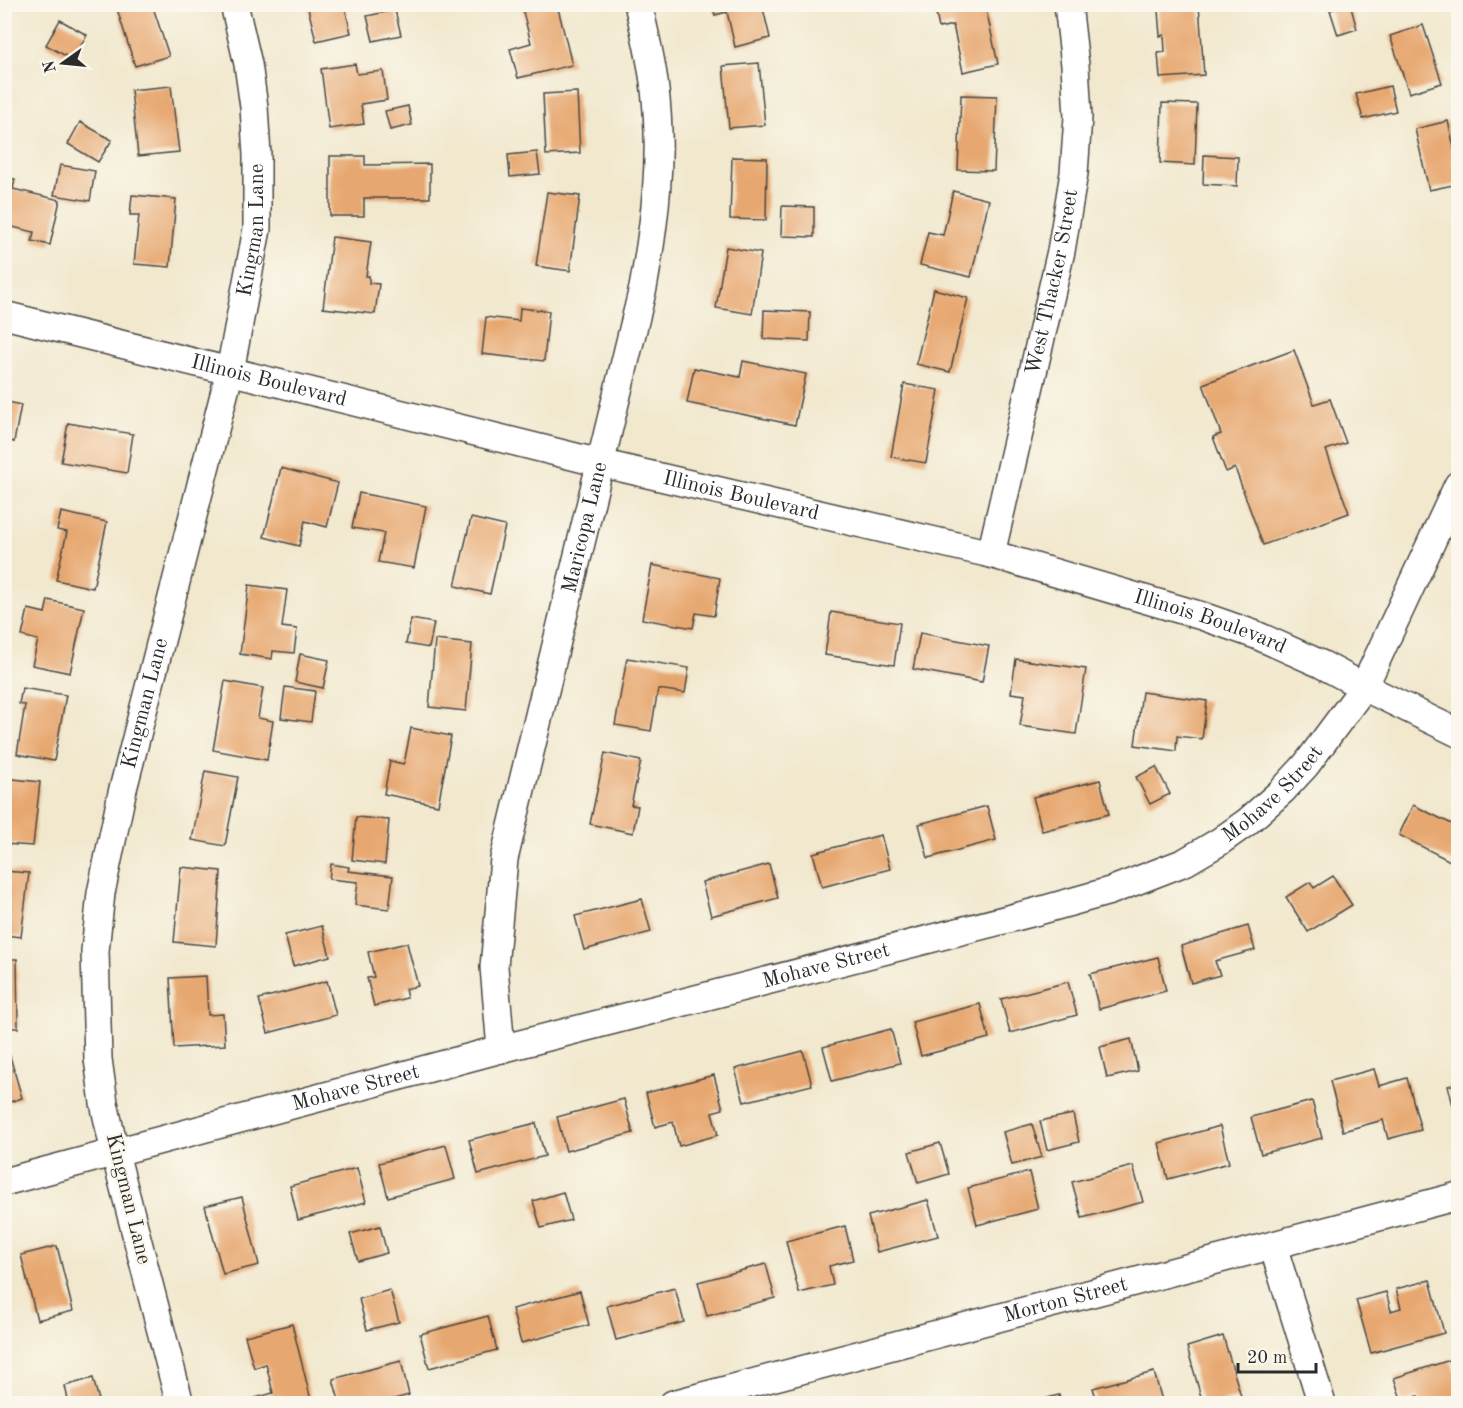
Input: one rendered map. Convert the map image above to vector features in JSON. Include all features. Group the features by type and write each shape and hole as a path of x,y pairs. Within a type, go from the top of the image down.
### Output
{"street":[{"name":"Kingman Lane","path":"180,1404 115,1153 98,1059 95,951 101,893 122,793 230,371 257,229 257,155 254,107 248,64 234,4"},
{"name":"Maricopa Lane","path":"501,1049 494,968 504,859 644,288 651,247 657,174 657,114 649,50 638,4"},
{"name":"West Thacker Street","path":"991,554 1061,251 1074,172 1078,117 1068,4"},
{"name":"Illinois Boulevard","path":"4,315 600,463 991,554 1202,616 1234,628 1321,664 1458,733"},
{"name":"Mohave Street","path":"4,1182 501,1049 1035,912 1110,891 1185,862 1247,822 1282,791 1306,765 1364,687 1458,484"},
{"name":"Morton Street","path":"673,1404 1458,1196"},
{"path":"1273,1246 1322,1404"}],"building":[{"path":"129,4 152,4 169,56 135,66 117,9"},
{"path":"307,4 344,4 351,33 316,41"},
{"path":"521,4 557,4 572,65 518,78 510,49 531,43"},
{"path":"712,4 762,4 770,38 735,47 727,12 715,15"},
{"path":"934,4 985,4 998,64 963,72 953,25 939,28"},
{"path":"1199,4 1204,75 1160,78 1158,53 1165,52 1164,35 1160,36 1158,11 1163,6"},
{"path":"1350,4 1357,29 1338,35 1330,10"},
{"path":"395,10 401,35 373,41 367,16"},
{"path":"60,20 87,35 73,60 46,45"},
{"path":"1423,25 1442,83 1409,93 1390,36"},
{"path":"759,63 765,125 729,128 723,66"},
{"path":"355,64 357,74 383,71 387,100 361,104 364,124 329,129 321,69"},
{"path":"171,86 179,152 138,156 131,90"},
{"path":"1390,86 1396,111 1363,119 1356,94"},
{"path":"577,92 580,153 546,155 543,94"},
{"path":"961,95 997,96 994,171 958,170"},
{"path":"1162,103 1197,104 1195,165 1160,163"},
{"path":"408,106 412,125 390,130 385,111"},
{"path":"1448,121 1458,165 1458,184 1429,190 1415,129"},
{"path":"80,122 112,140 98,162 68,144"},
{"path":"537,152 540,174 510,177 508,155"},
{"path":"1204,155 1238,157 1237,186 1203,184"},
{"path":"330,156 365,156 365,165 430,164 430,198 364,198 364,216 330,216"},
{"path":"732,157 767,158 766,220 730,219"},
{"path":"60,165 95,171 90,201 54,195"},
{"path":"4,177 15,179 13,189 60,200 50,245 32,241 34,232 4,225"},
{"path":"953,191 989,200 971,277 920,265 928,232 943,235"},
{"path":"547,192 580,196 570,271 536,266"},
{"path":"132,195 176,199 170,267 134,264 139,215 130,215"},
{"path":"782,206 814,207 814,237 781,236"},
{"path":"332,237 371,242 366,276 369,276 369,283 379,284 375,314 323,308"},
{"path":"726,247 761,253 752,314 716,308"},
{"path":"934,289 968,298 950,372 916,364"},
{"path":"520,308 549,311 544,361 482,354 486,317 519,321"},
{"path":"764,310 810,312 809,341 763,339"},
{"path":"1294,350 1314,404 1330,399 1346,443 1326,450 1349,513 1263,545 1235,468 1226,472 1213,437 1221,434 1203,384"},
{"path":"743,361 806,374 795,425 687,403 694,368 740,377"},
{"path":"904,384 939,390 926,463 891,457"},
{"path":"4,401 21,405 14,442 4,440"},
{"path":"68,423 133,434 127,473 61,462"},
{"path":"281,468 338,483 327,527 305,521 299,546 264,537"},
{"path":"359,493 426,506 414,568 378,562 384,533 352,528"},
{"path":"61,512 107,522 93,588 56,580 67,532 57,530"},
{"path":"471,518 505,526 490,594 455,586"},
{"path":"652,565 720,578 714,616 696,613 693,628 642,619"},
{"path":"249,585 287,590 282,627 297,629 294,653 273,651 272,659 240,654"},
{"path":"48,600 84,608 70,673 32,665 38,640 22,636 28,609 45,613"},
{"path":"831,612 900,623 894,665 825,655"},
{"path":"411,619 434,623 429,648 406,644"},
{"path":"920,633 989,646 982,682 913,669"},
{"path":"435,640 472,644 466,711 429,707"},
{"path":"300,654 329,660 323,688 295,682"},
{"path":"627,658 689,668 685,693 658,689 651,731 615,725"},
{"path":"1016,659 1086,669 1076,734 1020,726 1025,695 1011,693"},
{"path":"225,681 263,688 258,718 273,721 267,760 213,750"},
{"path":"285,687 315,691 311,722 281,718"},
{"path":"22,688 66,695 54,761 17,754 25,705 19,704"},
{"path":"1142,692 1207,701 1202,739 1177,736 1176,751 1135,745"},
{"path":"411,728 451,736 438,805 384,794 390,761 404,764"},
{"path":"605,753 641,761 631,805 638,806 633,833 590,824"},
{"path":"1156,767 1170,794 1150,804 1136,777"},
{"path":"205,771 238,777 225,846 192,840"},
{"path":"4,778 40,782 33,846 4,844"},
{"path":"1100,780 1109,814 1042,831 1033,797"},
{"path":"1413,805 1458,827 1458,848 1452,862 1399,835"},
{"path":"987,806 996,840 928,858 919,824"},
{"path":"356,817 389,820 385,864 352,860"},
{"path":"881,835 890,869 822,887 813,853"},
{"path":"331,864 349,867 348,871 393,876 389,909 355,905 358,882 329,879"},
{"path":"769,864 778,898 711,916 702,882"},
{"path":"181,867 221,871 216,946 174,942"},
{"path":"4,871 29,873 21,937 4,935"},
{"path":"1333,876 1352,905 1308,932 1286,897 1310,882 1314,888"},
{"path":"642,899 651,932 584,950 575,916"},
{"path":"322,926 330,956 293,966 285,935"},
{"path":"1248,926 1255,950 1215,961 1220,975 1191,983 1181,946"},
{"path":"407,943 418,986 405,989 407,998 374,1006 367,978 374,977 368,952"},
{"path":"1158,957 1166,991 1099,1009 1090,974"},
{"path":"4,959 17,959 18,1028 4,1028"},
{"path":"206,976 208,1015 223,1014 225,1045 174,1048 170,978"},
{"path":"327,981 336,1015 268,1033 259,999"},
{"path":"1068,982 1077,1015 1010,1033 1001,999"},
{"path":"980,1004 989,1038 921,1056 912,1022"},
{"path":"891,1029 900,1063 832,1081 823,1047"},
{"path":"1131,1039 1138,1071 1107,1078 1100,1047"},
{"path":"803,1051 812,1085 744,1102 735,1069"},
{"path":"9,1053 22,1098 4,1104 4,1054"},
{"path":"1374,1069 1379,1086 1407,1078 1421,1130 1388,1139 1383,1120 1343,1131 1330,1081"},
{"path":"714,1075 723,1109 712,1112 718,1135 679,1146 673,1122 655,1127 646,1093"},
{"path":"1458,1083 1458,1124 1448,1086"},
{"path":"624,1099 633,1133 566,1151 557,1117"},
{"path":"1312,1101 1322,1138 1261,1154 1251,1117"},
{"path":"1073,1114 1079,1142 1047,1150 1040,1121"},
{"path":"536,1123 545,1156 478,1174 469,1140"},
{"path":"1032,1124 1042,1157 1012,1165 1003,1132"},
{"path":"1220,1126 1229,1163 1168,1179 1159,1143"},
{"path":"940,1143 949,1174 918,1183 909,1152"},
{"path":"446,1145 455,1179 388,1197 379,1163"},
{"path":"1133,1166 1143,1202 1082,1218 1072,1182"},
{"path":"357,1168 366,1202 298,1220 290,1186"},
{"path":"1029,1172 1038,1209 977,1225 968,1188"},
{"path":"563,1192 571,1220 541,1228 533,1201"},
{"path":"242,1197 259,1265 223,1274 205,1206"},
{"path":"928,1200 938,1236 877,1252 868,1216"},
{"path":"380,1226 387,1253 358,1261 350,1234"},
{"path":"845,1226 853,1260 829,1266 833,1285 799,1293 786,1241"},
{"path":"57,1246 73,1311 37,1320 21,1255"},
{"path":"766,1264 775,1298 707,1316 698,1282"},
{"path":"1430,1280 1444,1333 1371,1353 1356,1300 1386,1292 1391,1311 1401,1308 1396,1289"},
{"path":"675,1288 684,1322 616,1340 607,1306"},
{"path":"390,1290 399,1322 367,1330 359,1299"},
{"path":"580,1291 589,1325 521,1343 512,1309"},
{"path":"488,1316 497,1350 429,1368 420,1334"},
{"path":"292,1324 312,1404 257,1404 255,1398 273,1393 266,1364 254,1368 245,1336"},
{"path":"1223,1336 1241,1396 1215,1404 1203,1404 1187,1347"},
{"path":"1450,1360 1458,1381 1458,1404 1421,1404 1418,1396 1402,1402 1394,1378"},
{"path":"401,1361 409,1395 376,1404 340,1404 333,1379"},
{"path":"1154,1372 1163,1404 1098,1404 1093,1388"},
{"path":"93,1378 100,1404 69,1404 65,1386"},
{"path":"1059,1395 1061,1404 1029,1404 1029,1403"}]}
